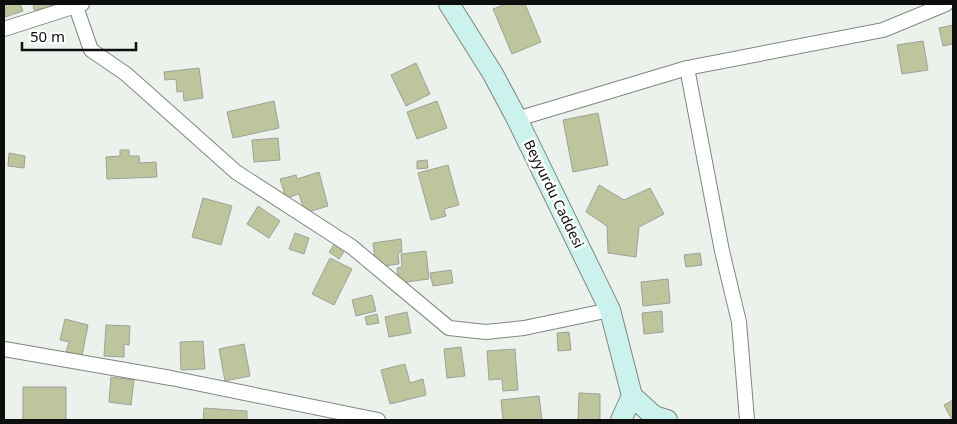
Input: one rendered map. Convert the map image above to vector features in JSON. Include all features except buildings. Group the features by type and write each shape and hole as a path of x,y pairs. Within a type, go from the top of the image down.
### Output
{"street":[{"path":"4,29 78,4 91,50 126,74 236,172 352,247 449,328 486,332 515,329 610,310"},
{"name":"Beyyurdu Caddesi","path":"449,4 493,74 517,119 610,310 632,396"},
{"path":"517,119 687,68 883,30 946,4"},
{"path":"687,68 722,251 739,322 747,420"},
{"path":"4,349 171,378 378,420"},
{"path":"621,420 632,396 655,419"}]}
